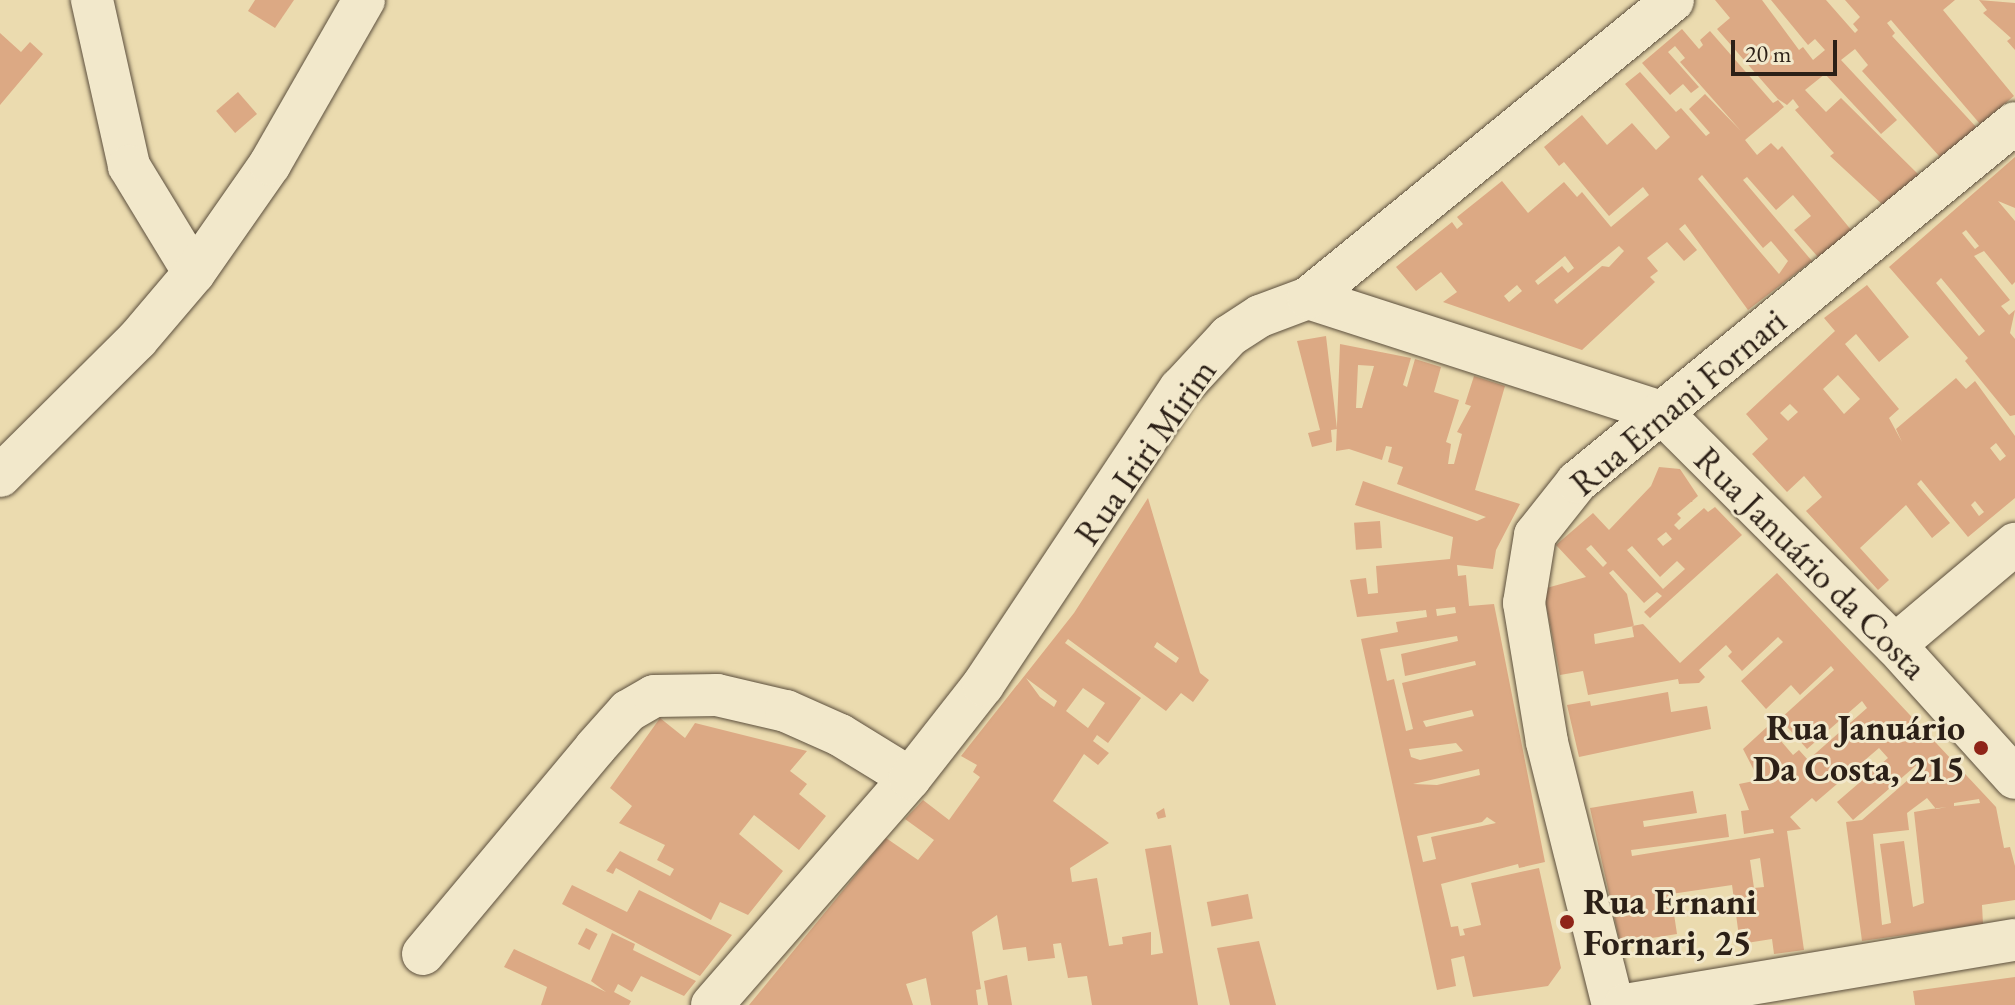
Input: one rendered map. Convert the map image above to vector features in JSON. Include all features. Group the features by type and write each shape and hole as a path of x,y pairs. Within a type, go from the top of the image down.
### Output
{"street":[{"path":"92,0 129,166 194,273"},
{"path":"0,476 137,340 194,273 270,164 364,0"},
{"name":"Rua Iriri Mirim","path":"712,1005 910,778 1058,578 1180,389 1229,336 1260,316 1308,298 1673,0"},
{"name":"Rua Ernani Fornari","path":"1613,1005 1547,742 1524,603 1526,570 1535,535 1577,482 2015,123"},
{"name":"Rua Januário da Costa","path":"1308,298 1661,412 1895,645 2015,778"},
{"path":"1895,645 2015,544"},
{"path":"423,954 628,711 654,696 717,695 786,711 910,778"},
{"path":"1625,1005 2015,940"}],"building":[{"path":"255,0 294,0 275,28 248,11"},
{"path":"1715,0 1762,0 1799,50 1803,47 1813,60 1825,50 1815,39 1808,45 1771,0 1826,0 1855,33 1858,30 1853,24 1860,17 1845,0 1955,0 1943,10 2014,96 1980,124 1891,20 1887,23 1895,33 1892,36 1977,128 1940,157 1862,71 1868,65 1855,49 1841,60 1897,120 1881,134 1825,74 1805,90 1826,112 1841,98 1919,175 1883,205 1830,156 1834,153 1795,110 1799,107 1793,99 1787,105 1778,99 1717,29 1730,18"},
{"path":"1979,0 2015,3 2015,50 2007,41 2011,38 1983,13 1987,10"},
{"path":"1682,29 1699,49 1703,45 1700,40 1710,31 1773,103 1778,100 1784,107 1745,140 1757,155 1771,143 1778,150 1782,146 1852,231 1818,257 1794,230 1811,216 1793,195 1776,210 1747,177 1743,180 1812,261 1748,310 1685,224 1679,229 1697,250 1684,261 1667,242 1647,258 1658,271 1650,277 1655,282 1582,350 1443,302 1457,292 1441,272 1416,291 1396,267 1452,222 1457,229 1463,224 1457,217 1502,181 1528,213 1564,182 1577,197 1582,192 1611,227 1649,195 1643,187 1609,216 1564,162 1559,166 1544,147 1582,115 1607,145 1632,123 1656,150 1670,137 1625,84 1640,72 1676,112 1681,108 1706,136 1710,133 1689,109 1705,94 1741,131 1680,62 1685,58 1675,46 1668,52 1699,87 1691,93 1683,84 1670,95 1642,63","holes":["1702,175 1763,248 1771,241 1788,261 1779,274 1698,179","1619,246 1624,251 1609,267 1602,266 1557,304 1554,300","1565,256 1574,268 1568,273 1562,266 1538,285 1535,281","1517,285 1522,291 1509,302 1504,296"]},
{"path":"0,33 21,52 30,42 43,54 0,105"},
{"path":"238,92 257,114 235,133 216,111"},
{"path":"2015,157 2015,208 1998,201 2015,221 2015,282 2012,285 1984,251 1974,256 2010,300 2001,306 2009,315 2015,310 2010,333 2015,339 2015,415 2010,416 1965,361 1968,358 1889,267","holes":["1966,230 1979,246 1975,249 1962,233","1941,278 1985,331 1979,336 1936,283"]},
{"path":"1867,285 1909,337 1879,362 1856,334 1845,344 1899,409 1889,418 1902,442 1896,429 1956,378 1966,389 1975,381 2015,436 2015,498 1968,537 1921,480 1917,484 1950,523 1932,538 1906,505 1860,548 1889,580 1878,590 1806,511 1822,497 1804,476 1787,492 1752,454 1768,439 1746,414 1835,331 1824,318","holes":["1838,375 1860,399 1844,414 1823,389","1790,404 1798,412 1788,421 1780,413","1996,443 2006,456 2000,461 1990,448","1975,501 1984,512 1979,516 1971,505"]},
{"path":"1326,336 1337,429 1331,430 1332,442 1312,447 1308,433 1320,430 1297,341"},
{"path":"1340,344 1411,358 1403,385 1407,387 1415,359 1441,367 1434,392 1459,400 1446,442 1451,444 1448,464 1454,464 1462,434 1457,432 1471,406 1465,404 1474,376 1505,386 1475,490 1520,504 1496,550 1493,569 1457,565 1458,576 1466,575 1469,606 1494,604 1545,862 1519,868 1518,864 1441,884 1451,927 1458,926 1460,936 1465,935 1463,929 1481,925 1471,883 1539,868 1561,968 1548,986 1473,997 1464,956 1451,959 1456,986 1437,990 1361,639 1398,632 1396,622 1427,617 1426,610 1357,617 1350,580 1366,578 1368,594 1378,593 1376,566 1450,559 1453,537 1355,505 1363,481 1477,521 1486,517 1397,484 1403,467 1388,462 1392,447 1386,446 1382,460 1349,449 1336,451","holes":["1358,365 1374,366 1362,408 1356,408","1455,607 1456,613 1437,616 1436,609","1457,636 1458,641 1401,654 1405,676 1475,661 1476,665 1402,683 1413,729 1406,731 1394,679 1387,681 1380,649","1472,710 1474,716 1426,727 1423,721","1456,743 1463,751 1420,760 1411,757 1409,749","1479,769 1480,775 1437,785 1413,784","1487,817 1496,823 1431,837 1436,859 1423,862 1417,836 1482,822"]},
{"path":"1659,467 1680,469 1698,496 1677,514 1681,518 1674,525 1679,530 1704,508 1708,512 1715,507 1742,535 1650,618 1644,612 1662,596 1657,592 1644,603 1613,570 1609,573 1627,594 1634,626 1643,624 1680,663 1777,573 1996,807 2004,848 2010,847 2015,866 2015,900 1982,905 1983,924 1862,941 1846,822 1862,820 1924,766 1920,762 1853,820 1837,802 1888,758 1879,748 1816,802 1812,798 1790,817 1801,829 1787,831 1804,950 1774,954 1772,939 1740,944 1732,885 1671,894 1677,934 1620,943 1590,808 1693,791 1697,813 1643,821 1644,827 1726,814 1729,837 1631,850 1632,856 1774,833 1773,829 1744,834 1741,811 1749,810 1739,784 1759,780 1743,749 1768,726 1793,755 1799,750 1808,760 1867,708 1862,701 1807,749 1780,719 1834,670 1831,666 1800,695 1791,685 1766,709 1741,681 1783,642 1778,637 1742,671 1728,656 1732,652 1726,645 1699,670 1705,677 1699,683 1679,684 1678,679 1588,695 1583,671 1560,675 1543,589 1586,577 1556,545 1593,513 1609,530 1651,486","holes":["1666,532 1672,539 1663,546 1657,539","1591,545 1607,563 1603,567 1586,549","1632,546 1660,577 1677,561 1685,569 1663,589 1627,550","1632,626 1634,637 1595,644 1594,634","1927,798 1936,808 1914,812 1924,903 1913,907 1904,841 1880,844 1891,923 1882,925 1873,834 1909,830 1907,813","1979,799 1980,803 1954,806 1954,803","1760,858 1764,887 1754,888 1750,860"]},
{"path":"1148,498 1200,673 1209,680 1193,702 1181,693 1166,711 1068,639 1065,643 1141,698 1108,743 1097,735 1093,741 1109,753 1098,765 1084,754 1053,801 1109,843 1070,868 1072,882 1097,878 1109,946 1123,944 1122,937 1151,932 1151,955 1163,953 1145,849 1171,845 1198,1005 1092,1005 1087,976 1068,978 1061,943 1053,944 1055,958 1028,961 1026,947 1003,950 997,915 972,932 981,989 976,990 978,1005 931,1005 926,978 906,984 913,1005 749,1005 886,838 918,860 934,840 905,819 923,800 949,820 980,777 973,772 977,765 961,756 1074,613","holes":["1157,642 1179,658 1176,663 1154,647","1026,678 1057,701 1054,707 1040,697","1083,688 1105,703 1088,728 1066,711"]},
{"path":"1380,521 1382,548 1356,550 1354,523"},
{"path":"1668,692 1671,712 1707,706 1711,729 1579,757 1567,705 1590,701 1591,706"},
{"path":"660,718 685,738 695,723 807,751 790,771 807,784 799,794 826,816 799,850 754,815 739,834 783,871 748,915 720,902 711,920 616,868 613,874 606,871 620,851 670,876 674,869 657,860 665,845 619,823 632,806 610,788"},
{"path":"1164,808 1166,817 1158,819 1156,813"},
{"path":"572,885 627,912 639,890 732,935 700,976 562,904"},
{"path":"1248,894 1253,919 1212,927 1207,902"},
{"path":"586,928 598,934 589,950 578,944"},
{"path":"612,933 635,944 633,950 696,981 684,996 641,976 632,992 618,984 614,992 631,1001 629,1005 541,1005 547,987 504,967 514,949 606,992 591,981"},
{"path":"1259,941 1276,1005 1230,1005 1217,948"},
{"path":"1007,975 1012,1005 988,1005 984,981"},
{"path":"2015,977 2015,1005 1915,1005 1913,991"}],"place":[{"name":"Rua Januário Da Costa, 215","path":"1981,748"},
{"name":"Rua Ernani Fornari, 25","path":"1567,922"}]}
